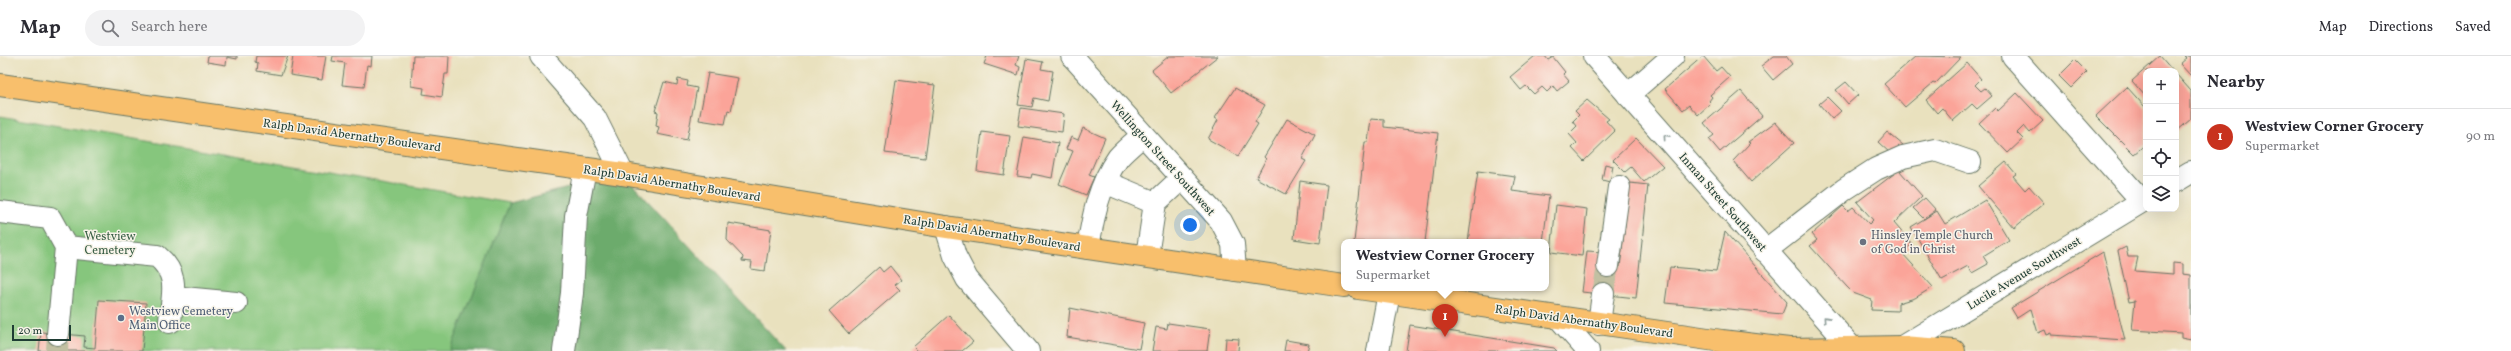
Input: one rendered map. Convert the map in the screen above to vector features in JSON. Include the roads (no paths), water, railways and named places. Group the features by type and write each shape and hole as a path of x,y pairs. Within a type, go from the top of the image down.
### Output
{"main road":[{"name":"Ralph David Abernathy Boulevard","path":"0,84 623,174 946,227 1341,286"},
{"name":"Ralph David Abernathy Boulevard","path":"1377,291 1722,342 1812,350 1902,347 1954,351"}],"street":[{"path":"541,56 595,118 623,174"},
{"name":"Wellington Street Southwest","path":"1072,56 1221,221 1233,244 1235,270"},
{"name":"Inman Street Southwest","path":"1594,56 1852,348"},
{"path":"1628,95 1673,56"},
{"path":"2013,56 2143,199"},
{"path":"1088,248 1095,205 1105,182 1118,158 1143,135"},
{"path":"1765,251 1845,189 1876,169 1903,157 1934,150 1970,162"},
{"path":"564,351 572,293 576,216 585,169"},
{"path":"2179,179 2191,172"},
{"path":"1147,256 1155,203 1182,178"},
{"path":"1105,182 1155,203"},
{"path":"1608,266 1619,186"},
{"name":"Lucile Avenue Southwest","path":"1902,347 2143,201"},
{"path":"0,212 50,218 66,247 58,334"},
{"path":"946,227 955,256 967,279 1028,351"},
{"path":"66,247 157,256 167,264 173,278 170,322"},
{"path":"1378,351 1389,293"},
{"path":"1599,324 1604,294"},
{"path":"172,298 236,303"},
{"path":"1559,318 1588,351"}],"tunnel":[{"path":"1603,294 1608,266"},
{"path":"57,351 58,334"}],"place":[{"name":"Hinsley Temple Church of God in Christ","path":"1863,242"},
{"name":"Westview Cemetery Main Office","path":"121,318"},
{"name":"Westview Corner Grocery","path":"1445,337"}],"park label":[{"name":"Westview Cemetery","path":"110,243"}]}
